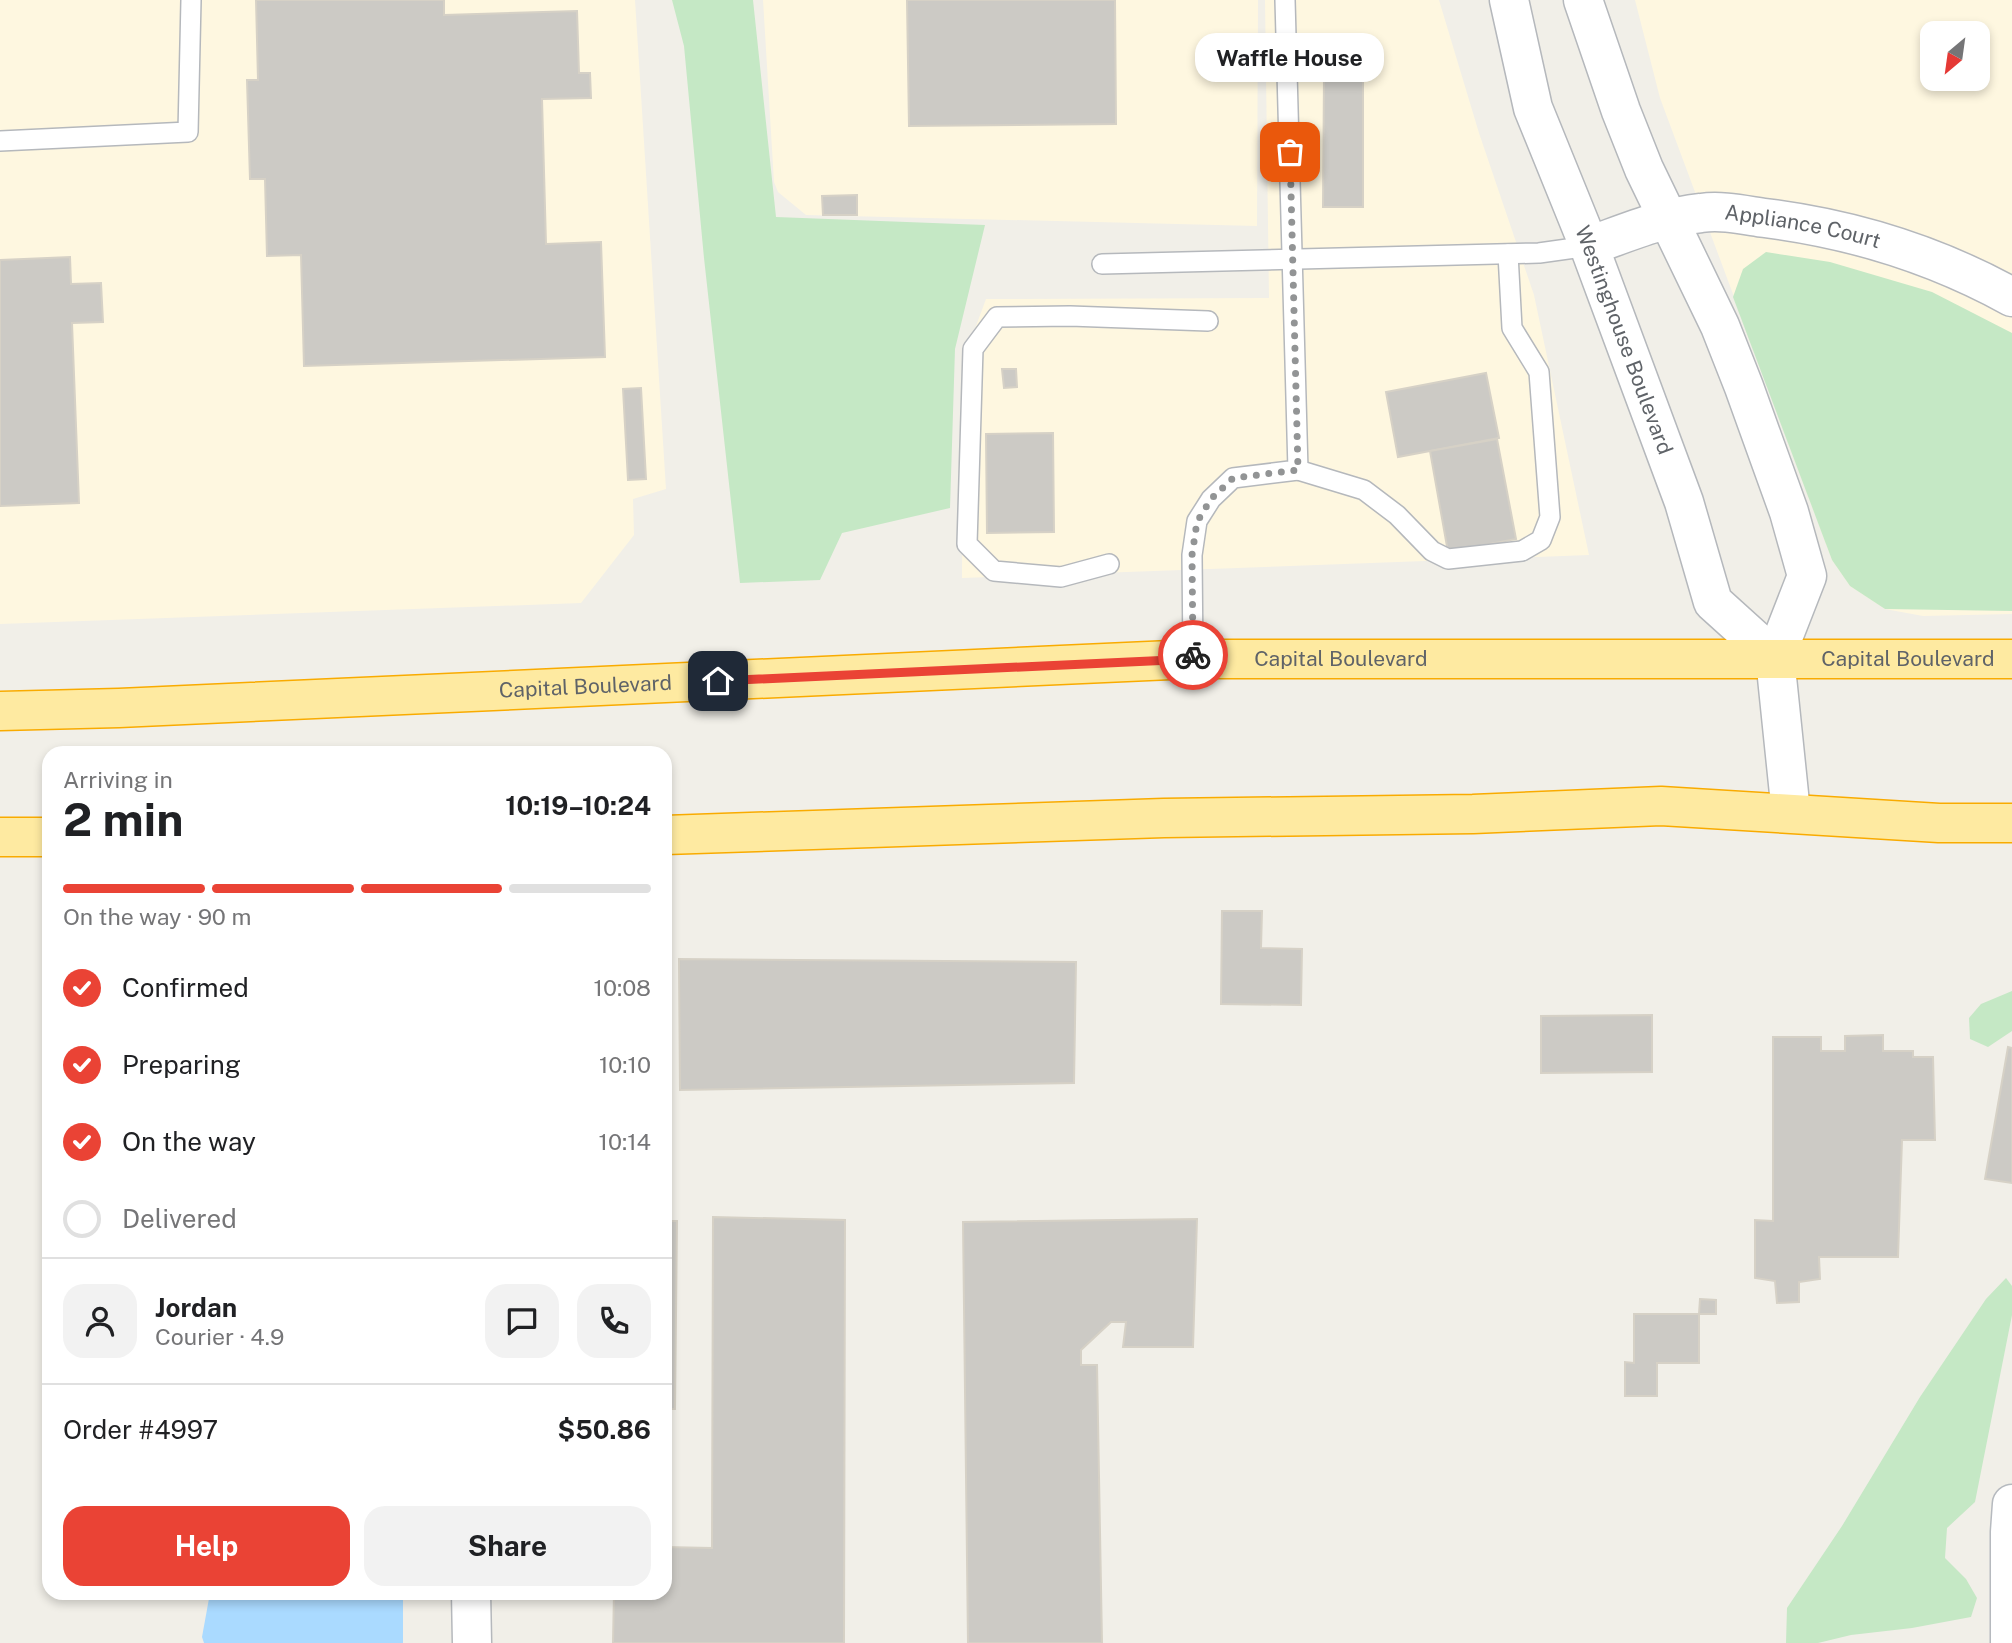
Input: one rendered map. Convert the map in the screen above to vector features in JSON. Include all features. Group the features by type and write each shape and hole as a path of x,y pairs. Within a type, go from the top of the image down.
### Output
{"highway":[{"name":"Capital Boulevard","path":"0,711 133,708 1193,659 2012,659"},
{"path":"672,835 1164,818 1473,814 1661,806 1940,823 2012,823"},
{"path":"0,837 42,836"}],"street":[{"name":"Westinghouse Boulevard","path":"1509,0 1533,108 1589,246 1684,502 1713,602 1775,658"},
{"path":"1583,0 1644,169 1720,326 1744,387 1789,512 1807,576 1775,658 1791,813"},
{"name":"Appliance Court","path":"1589,246 1669,218 1703,212 1733,214 1822,227 1921,254 1963,270 2012,297"},
{"path":"2010,1643 2012,1504"},
{"path":"471,1600 471,1643"}],"lane":[{"path":"0,141 188,132 191,0"},
{"path":"1285,0 1298,470"},
{"path":"1102,264 1539,253 1589,246"},
{"path":"1193,659 1192,555 1197,522 1211,499 1233,478 1298,470 1364,490 1397,515 1432,551 1448,559 1522,551 1541,540 1550,517 1539,372 1512,328 1508,254"},
{"path":"1109,564 1061,577 994,571 967,544 973,349 997,317 1208,321"}],"shaded area":[{"path":"0,0 635,0 666,489 633,499 634,535 581,603 0,624"},
{"path":"763,0 1258,0 1257,226 806,215 778,192 774,182"},
{"path":"1265,0 1439,0 1479,133 1534,295 1589,555 962,578 963,361 986,299 1269,298"},
{"path":"1635,0 2012,0 2012,614 1923,616 1885,609 1850,586 1832,560 1660,98"}],"green space":[{"path":"672,0 753,0 776,217 985,225 955,349 950,508 842,533 820,580 740,583 684,46"},
{"path":"1766,252 1830,262 1932,292 2012,333 2012,611 1885,609 1850,586 1832,560 1733,297 1743,269"},
{"path":"2012,991 2012,1031 1988,1047 1970,1039 1969,1018 1981,1004"},
{"path":"2006,1278 2012,1286 2012,1315 1975,1502 1947,1528 1945,1558 1966,1579 1977,1598 1971,1617 1912,1628 1851,1635 1818,1643 1786,1643 1787,1608 1842,1526 1920,1397 1986,1299"}],"water":[{"path":"209,1600 403,1600 403,1643 204,1643 202,1637"}],"building":[{"path":"256,0 444,0 444,15 577,11 579,73 590,73 591,98 542,99 546,244 601,242 605,357 304,366 301,255 267,256 265,179 250,179 247,80 258,80"},
{"path":"907,0 1115,0 1116,124 909,126"},
{"path":"1341,63 1363,63 1363,207 1323,207 1324,77 1341,77"},
{"path":"857,195 857,215 823,215 822,196"},
{"path":"70,257 71,284 101,283 103,322 72,323 79,503 0,506 0,260"},
{"path":"1002,369 1016,369 1017,387 1004,388"},
{"path":"1486,373 1499,438 1398,457 1386,392"},
{"path":"641,388 646,479 628,480 623,389"},
{"path":"1053,433 1054,532 987,533 986,434"},
{"path":"1497,439 1516,539 1448,552 1430,451"},
{"path":"1222,911 1262,911 1261,948 1302,949 1301,1005 1221,1004"},
{"path":"679,959 1076,962 1074,1083 680,1090"},
{"path":"1652,1015 1652,1072 1541,1073 1541,1016"},
{"path":"1883,1035 1883,1051 1913,1051 1913,1057 1933,1057 1935,1140 1902,1140 1898,1257 1819,1257 1820,1279 1799,1282 1799,1302 1777,1303 1775,1281 1755,1278 1755,1220 1773,1221 1773,1037 1821,1037 1821,1051 1845,1051 1845,1036"},
{"path":"2008,1047 2012,1048 2012,1183 1985,1179"},
{"path":"713,1217 845,1220 844,1643 613,1643 614,1600 672,1600 672,1547 712,1548"},
{"path":"1197,1219 1193,1347 1123,1347 1126,1322 1111,1322 1081,1350 1081,1365 1097,1365 1102,1643 968,1643 963,1222"},
{"path":"672,1221 677,1221 675,1409 672,1409"},
{"path":"1700,1299 1716,1300 1716,1314 1699,1314"},
{"path":"1634,1314 1699,1314 1699,1363 1657,1363 1657,1396 1625,1396 1625,1362 1634,1363"}],"way so far":[{"path":"1193,655 1192,555 1197,522 1211,499 1233,478 1298,470 1290,152"}],"place":[{"name":"Waffle House","path":"1290,152"}],"route":[{"path":"718,681 1193,659 1193,655"}]}
